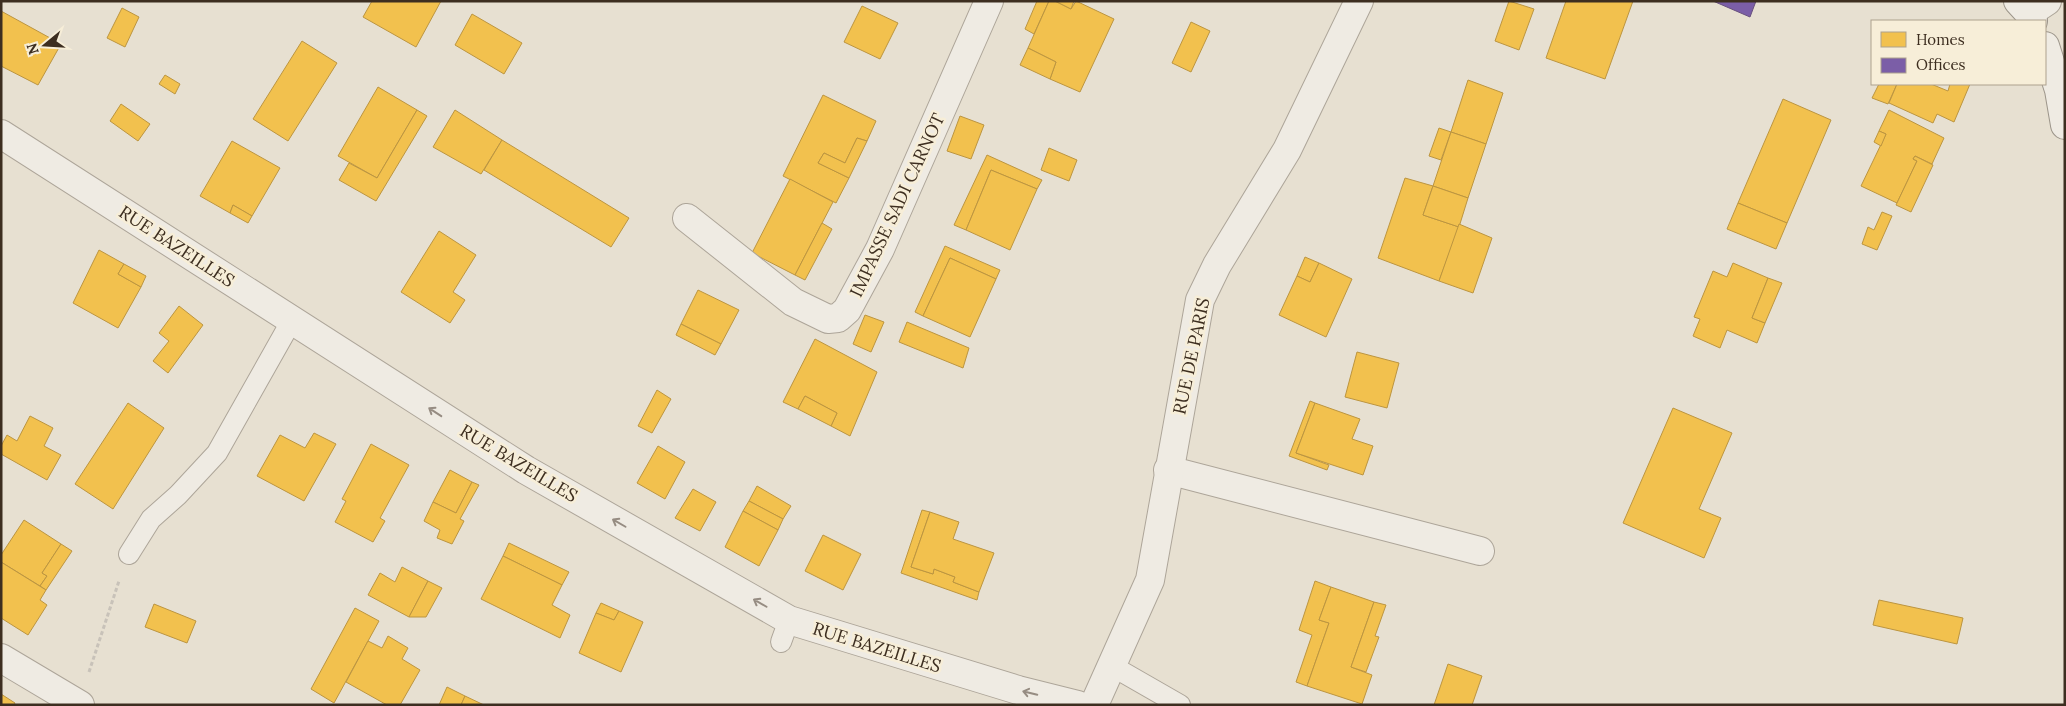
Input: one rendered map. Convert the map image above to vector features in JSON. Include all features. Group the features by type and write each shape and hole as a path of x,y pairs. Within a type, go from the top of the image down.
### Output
{"street":[{"name":"IMPASSE SADI CARNOT","path":"687,218 792,302 828,319 838,318 847,310 880,249 989,1"},
{"name":"RUE DE PARIS","path":"1094,705 1150,580 1168,470 1200,300 1217,266 1287,150 1359,1"},
{"path":"2046,49 2059,90 2065,125"},
{"name":"RUE BAZEILLES","path":"1,134 526,470 785,631 1078,705"},
{"path":"1168,470 1480,551"},
{"path":"1,658 80,705"}],"lane":[{"path":"129,554 151,519 178,495 217,453 292,320"},
{"path":"1112,666 1180,705"}],"path":[{"path":"88,676 110,601 129,554"}],"building: Homes":[{"path":"372,1 441,1 416,47 363,17"},
{"path":"1037,1 1049,1 1034,34 1025,29"},
{"path":"1049,1 1055,1 1071,9 1076,1 1114,19 1080,92 1050,79 1056,62 1028,48"},
{"path":"1055,1 1074,1 1071,9"},
{"path":"1509,1 1534,9 1519,50 1495,41"},
{"path":"1566,1 1633,1 1605,79 1546,58"},
{"path":"862,6 898,23 880,59 844,42"},
{"path":"122,8 139,17 125,47 107,38"},
{"path":"1,11 61,44 38,85 1,66"},
{"path":"472,14 522,43 504,74 455,45"},
{"path":"1191,22 1210,31 1191,72 1172,63"},
{"path":"302,41 337,63 288,141 253,119"},
{"path":"1028,48 1056,62 1050,79 1020,65"},
{"path":"165,75 180,84 175,94 159,84"},
{"path":"1468,80 1503,93 1486,144 1451,132"},
{"path":"1878,85 1897,85 1888,104 1872,98"},
{"path":"1897,85 1933,85 1948,91 1950,85 1970,85 1954,122 1937,114 1933,123 1889,103"},
{"path":"378,87 417,110 377,178 338,156"},
{"path":"823,95 876,121 867,141 857,138 845,163 824,153 818,163 849,178 836,203 783,176"},
{"path":"1783,99 1831,120 1787,223 1738,203"},
{"path":"121,104 150,124 138,141 110,121"},
{"path":"417,110 427,116 376,201 339,180 349,163 377,178"},
{"path":"455,110 502,140 481,174 433,147"},
{"path":"1889,110 1944,138 1932,164 1915,156 1913,159 1917,161 1897,203 1861,186 1886,134 1879,131"},
{"path":"960,116 984,125 971,159 947,151"},
{"path":"1439,128 1451,132 1441,160 1429,156"},
{"path":"1879,131 1886,134 1881,146 1874,142"},
{"path":"1451,132 1486,144 1468,198 1433,186"},
{"path":"857,138 867,141 849,178 818,163 824,153 845,163"},
{"path":"502,140 629,218 611,247 484,170"},
{"path":"232,141 280,168 252,216 233,205 230,213 200,196"},
{"path":"1049,148 1077,160 1069,181 1041,170"},
{"path":"987,155 1042,180 1037,189 991,170 966,230 954,225"},
{"path":"1915,156 1933,165 1911,212 1896,205 1917,161 1913,159"},
{"path":"991,170 1037,189 1010,250 966,230"},
{"path":"1405,178 1433,186 1423,215 1459,227 1439,281 1378,258"},
{"path":"790,179 833,202 795,275 752,253"},
{"path":"1433,186 1468,198 1459,227 1423,215"},
{"path":"1738,203 1787,223 1776,249 1727,229"},
{"path":"233,205 252,216 248,223 230,213"},
{"path":"1882,212 1892,216 1877,250 1862,244 1868,227 1874,230"},
{"path":"822,223 832,229 805,280 795,275"},
{"path":"1459,224 1492,238 1473,293 1439,281"},
{"path":"439,231 476,255 453,292 465,300 450,323 401,292"},
{"path":"945,246 1000,270 996,279 950,258 923,316 915,312"},
{"path":"99,250 124,264 118,274 141,287 118,328 73,303"},
{"path":"1305,257 1319,263 1310,282 1297,276"},
{"path":"950,258 996,279 970,337 923,316"},
{"path":"1319,263 1352,279 1326,337 1279,315 1297,276 1310,282"},
{"path":"1733,263 1768,278 1752,318 1765,323 1757,343 1727,330 1720,348 1693,336 1700,319 1694,317 1713,271 1727,277"},
{"path":"124,264 146,276 141,287 118,274"},
{"path":"1768,278 1782,283 1765,323 1752,318"},
{"path":"698,290 739,310 721,344 681,324"},
{"path":"179,306 203,325 168,373 153,361 169,341 159,333"},
{"path":"865,315 884,322 871,352 853,344"},
{"path":"907,322 969,348 963,368 899,342"},
{"path":"681,324 721,344 715,355 676,335"},
{"path":"815,339 877,372 850,436 831,426 837,413 805,396 798,409 783,402"},
{"path":"1357,352 1399,363 1387,408 1345,397"},
{"path":"657,390 671,399 652,433 638,426"},
{"path":"805,396 837,413 831,426 798,409"},
{"path":"1310,401 1315,403 1296,453 1329,465 1327,470 1289,456"},
{"path":"128,403 164,428 113,509 75,484"},
{"path":"1315,403 1360,419 1352,439 1373,446 1363,475 1296,453"},
{"path":"1673,408 1732,433 1699,509 1721,518 1704,558 1623,523"},
{"path":"30,416 53,428 44,446 61,455 47,480 1,454 1,446 7,435 17,441"},
{"path":"314,433 336,444 304,501 257,476 280,435 305,448"},
{"path":"371,444 409,465 380,518 385,521 373,542 335,522 346,501 342,499"},
{"path":"658,446 685,462 665,499 637,483"},
{"path":"450,470 472,482 456,513 433,502"},
{"path":"472,482 479,485 460,519 464,521 452,544 437,538 440,530 424,521 433,502 456,513"},
{"path":"757,486 791,506 783,519 749,501"},
{"path":"693,489 716,502 700,531 675,518"},
{"path":"749,501 783,519 778,530 743,511"},
{"path":"922,510 930,512 911,567 933,574 934,569 955,577 953,582 979,592 977,600 901,573"},
{"path":"743,511 778,530 759,566 725,547"},
{"path":"930,512 959,522 953,539 994,553 979,592 953,582 955,577 934,569 933,574 911,567"},
{"path":"24,520 61,544 42,573 47,576 40,586 1,562 1,555"},
{"path":"823,535 861,554 843,590 805,571"},
{"path":"509,543 569,572 562,585 503,556"},
{"path":"61,544 72,551 46,590 40,586 47,576 42,573"},
{"path":"503,556 562,585 552,605 570,615 560,638 481,599"},
{"path":"1,562 46,590 40,600 47,605 28,635 1,618"},
{"path":"402,567 428,581 409,617 368,595 380,573 395,582"},
{"path":"428,581 442,588 426,617 409,617"},
{"path":"1315,581 1331,587 1319,620 1329,623 1307,686 1296,682 1312,635 1299,630"},
{"path":"1331,587 1374,602 1351,667 1372,675 1362,704 1307,686 1329,623 1319,620"},
{"path":"1879,600 1963,618 1957,644 1873,625"},
{"path":"1374,602 1386,605 1375,636 1379,637 1366,672 1351,667"},
{"path":"601,603 619,611 614,620 596,613"},
{"path":"154,604 196,621 187,643 145,627"},
{"path":"355,608 379,621 334,703 311,689"},
{"path":"619,611 643,622 621,672 579,653 596,613 614,620"},
{"path":"388,636 408,648 402,659 420,670 400,705 387,705 346,682 368,641 382,648"},
{"path":"1448,664 1482,676 1472,705 1434,705"},
{"path":"447,687 465,696 461,705 439,705"},
{"path":"1,694 15,703 14,705 1,705"},
{"path":"465,696 484,705 461,705"}],"building: Offices":[{"path":"1713,1 1756,1 1750,17"}]}
